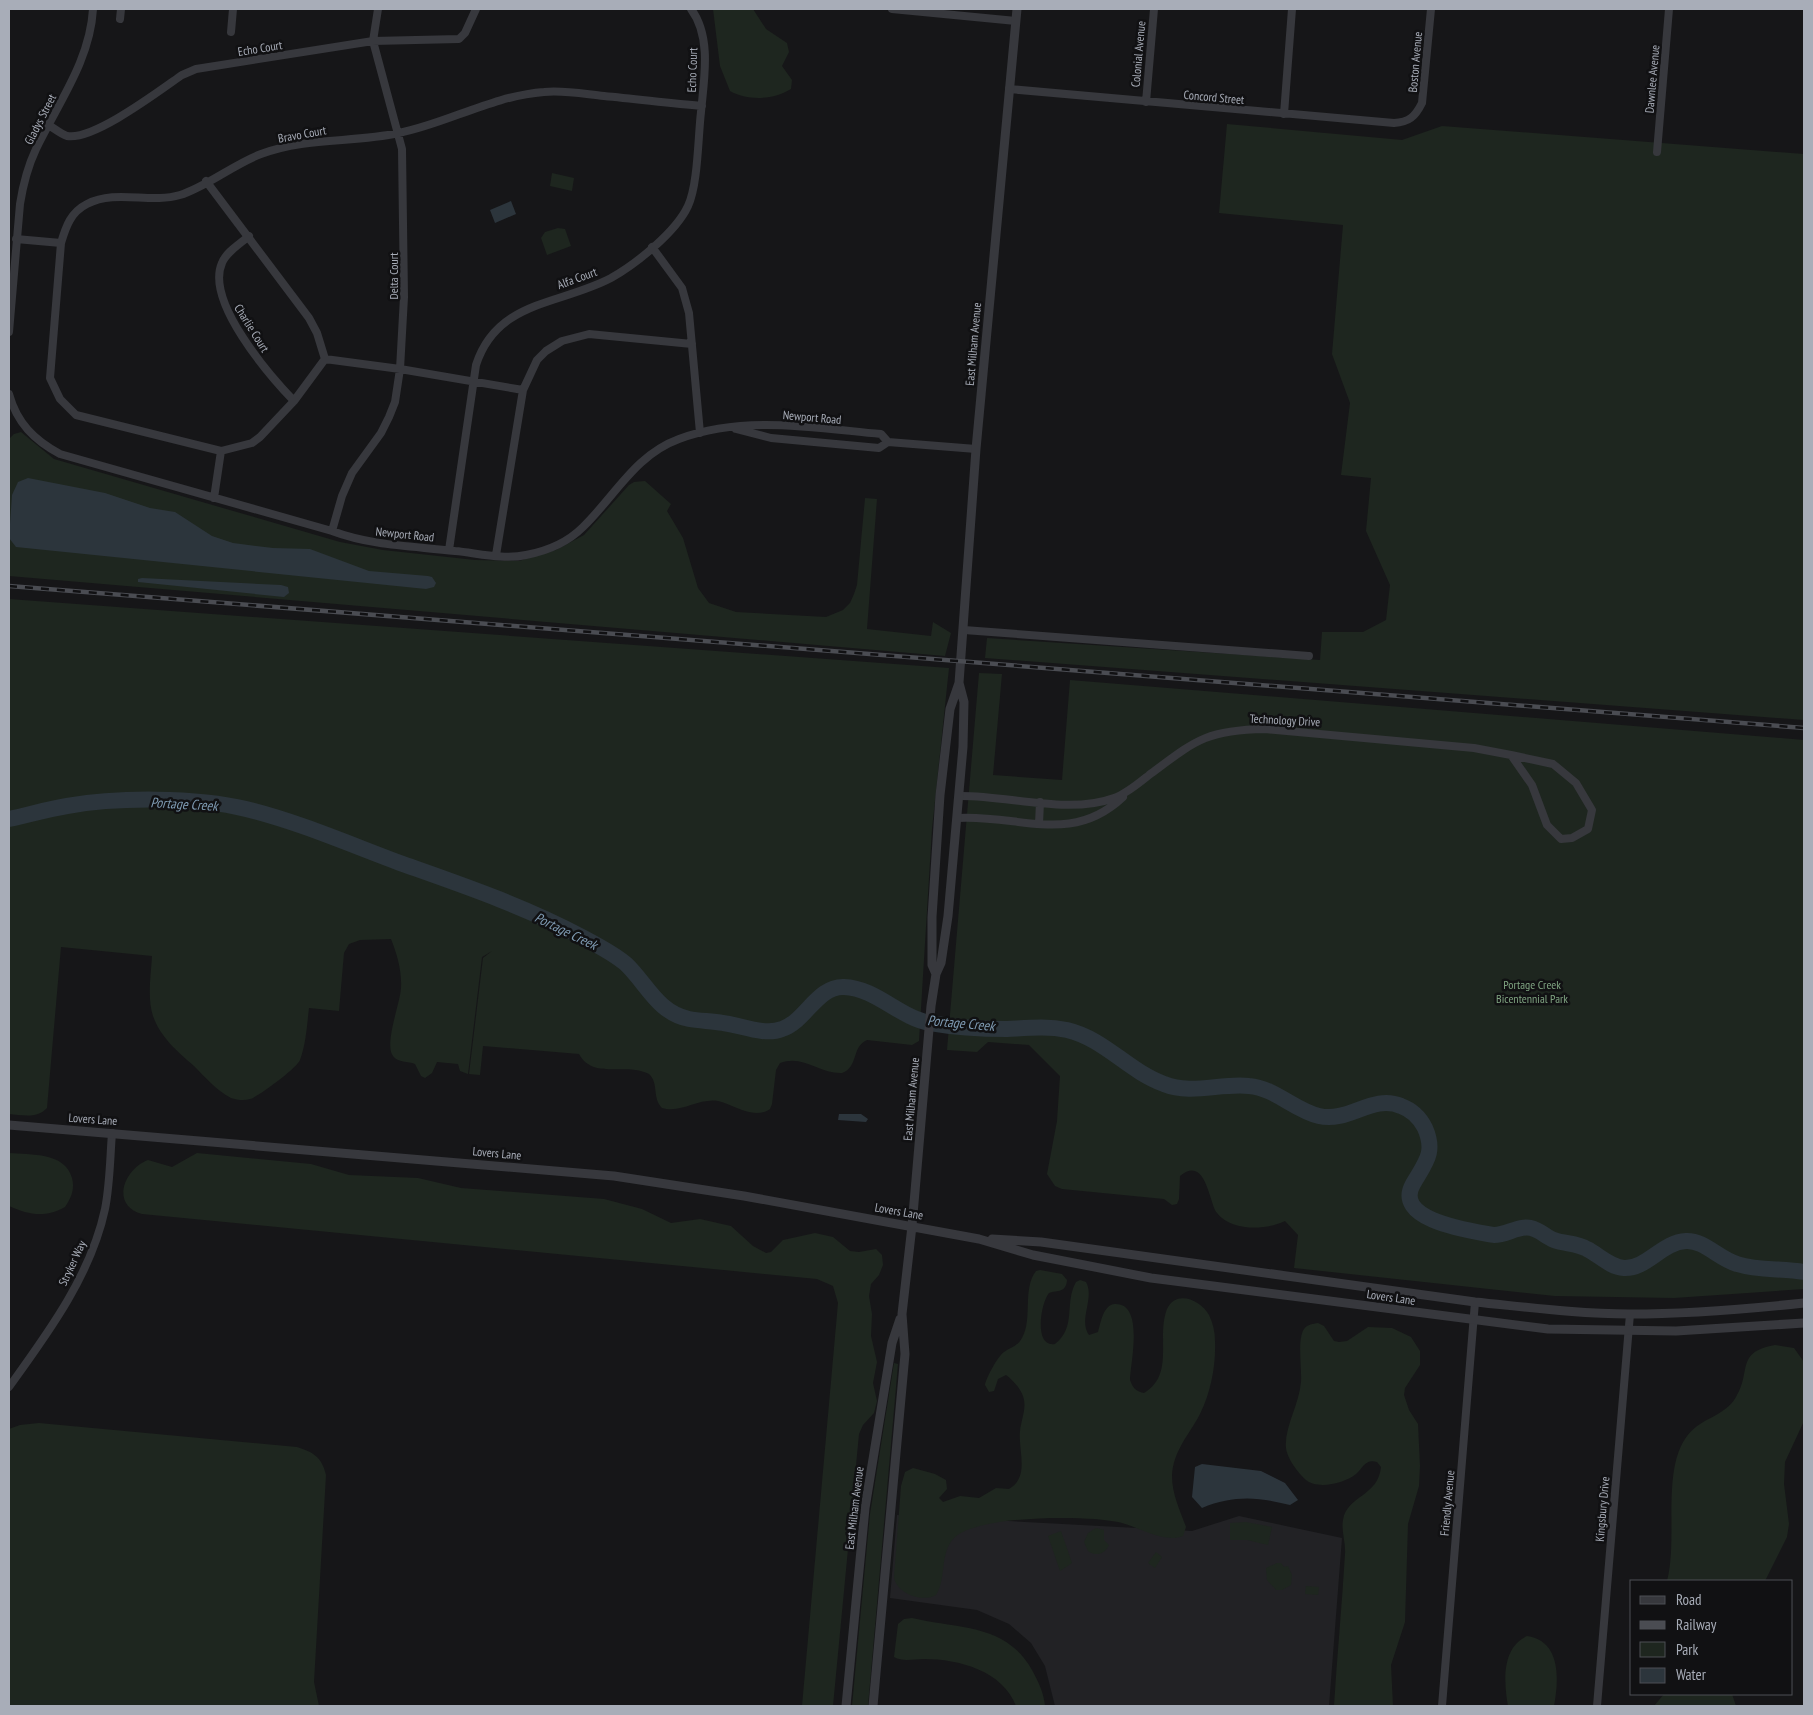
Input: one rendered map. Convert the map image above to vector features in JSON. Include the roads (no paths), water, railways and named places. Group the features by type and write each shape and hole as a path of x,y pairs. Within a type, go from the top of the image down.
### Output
{"street":[{"name":"Gladys Street","path":"9,332 16,239 23,185 36,149 50,126 84,55 94,9"},
{"path":"120,19 121,9"},
{"name":"Echo Court","path":"230,32 233,9"},
{"name":"Delta Court","path":"332,531 342,496 352,473 381,433 389,417 395,402 400,368 404,297 405,223 402,149 373,40 378,9"},
{"name":"Echo Court","path":"50,126 66,136 80,136 98,130 182,75 196,69 373,40 459,39 465,33 476,9"},
{"name":"Echo Court","path":"691,9 701,28 704,41 702,106"},
{"path":"892,9 1016,20"},
{"name":"East Milham Avenue","path":"936,974 932,965 932,917 940,795 950,709 959,683 976,449 1017,9"},
{"name":"Colonial Avenue","path":"1146,102 1154,9"},
{"path":"1284,114 1292,9"},
{"name":"Boston Avenue","path":"1416,115 1423,94 1430,9"},
{"name":"Dawnlee Avenue","path":"1657,152 1669,9"},
{"name":"Concord Street","path":"1009,89 1394,124 1405,122 1416,115"},
{"name":"Bravo Court","path":"61,243 66,225 72,215 88,203 125,197 164,199 183,194 260,154 296,144 399,133 508,97 567,92 702,106"},
{"name":"Alfa Court","path":"449,550 476,365 486,340 507,321 544,302 610,278 652,247 680,222 689,204 702,106"},
{"path":"206,181 309,318 317,333 325,359"},
{"name":"Charlie Court","path":"249,236 230,251 222,262 219,290 225,308 264,368 294,401"},
{"path":"16,239 61,243 50,357 50,378 54,388 68,409 76,415 221,451 252,443 260,438 294,401 325,359"},
{"path":"652,247 682,288 690,313 700,433"},
{"path":"496,555 524,390 537,360 546,351 562,341 589,334 692,344"},
{"path":"325,359 400,368 524,390"},
{"name":"Newport Road","path":"9,394 14,412 22,425 47,447 78,459 332,531 355,540 496,555 524,556 552,547 570,538 599,510 637,464 663,446 700,433 730,427 769,424 881,434 888,442"},
{"name":"Newport Road","path":"730,427 771,438 879,448 888,442 976,449"},
{"path":"214,498 221,451"},
{"path":"964,630 1310,656"},
{"name":"East Milham Avenue","path":"873,1706 905,1354 902,1314 912,1226 928,1039 936,974 941,963 946,926 959,796 964,702 959,683"},
{"name":"Technology Drive","path":"959,796 1040,802 1092,803 1115,798 1196,741 1214,734 1236,729 1265,728 1474,748 1511,755 1553,764 1576,783 1592,810 1588,830 1572,838 1561,839 1547,825 1532,785 1511,755"},
{"path":"957,818 977,817 1053,825 1088,821 1110,810 1140,782"},
{"path":"1040,802 1040,824"},
{"name":"Lovers Lane","path":"9,1125 614,1176 979,1238 1041,1242 1475,1302 1548,1310 1630,1314 1746,1309 1804,1303"},
{"name":"Stryker Way","path":"9,1387 62,1310 94,1243 105,1209 112,1133"},
{"name":"Lovers Lane","path":"979,1238 1033,1255 1151,1278 1548,1329 1628,1331 1728,1329 1804,1323"},
{"name":"Friendly Avenue","path":"1442,1706 1475,1302"},
{"name":"East Milham Avenue","path":"846,1706 863,1527 876,1430 892,1343 902,1314"},
{"name":"Kingsbury Drive","path":"1597,1706 1630,1314"}],"water":[{"path":"511,201 516,214 495,223 490,210"},
{"path":"28,478 105,493 150,508 175,512 212,536 233,543 273,548 310,549 369,571 428,576 432,577 436,583 434,587 426,589 16,547 9,538 12,495 18,482"},
{"path":"138,579 281,585 288,587 289,593 284,597 138,582"},
{"path":"839,1114 861,1114 868,1119 866,1122 838,1120"},
{"path":"1202,1464 1261,1471 1285,1483 1298,1500 1290,1505 1267,1500 1235,1499 1202,1508 1192,1497 1195,1467"}],"waterway":[{"name":"Portage Creek","path":"9,819 67,806 133,800 204,802 266,814 470,888 560,926 599,946 621,960 661,1004 678,1016 760,1031 775,1031 790,1025 798,1019 826,992 844,987 867,992 908,1015 930,1023 979,1028 1060,1029 1081,1034 1151,1078 1174,1087 1195,1089 1249,1086 1267,1091 1310,1113 1330,1117 1340,1116 1380,1103 1390,1103 1412,1112 1425,1128 1429,1144 1428,1157 1413,1184 1410,1197 1414,1207 1438,1222 1470,1231 1494,1235 1526,1227 1531,1228 1554,1240 1583,1247 1609,1263 1624,1268 1640,1264 1677,1242 1693,1241 1737,1264 1762,1269 1804,1272"}],"railway":[{"path":"9,586 1804,728"}],"park label":[{"name":"Portage Creek Bicentennial Park","path":"1532,991"}]}
